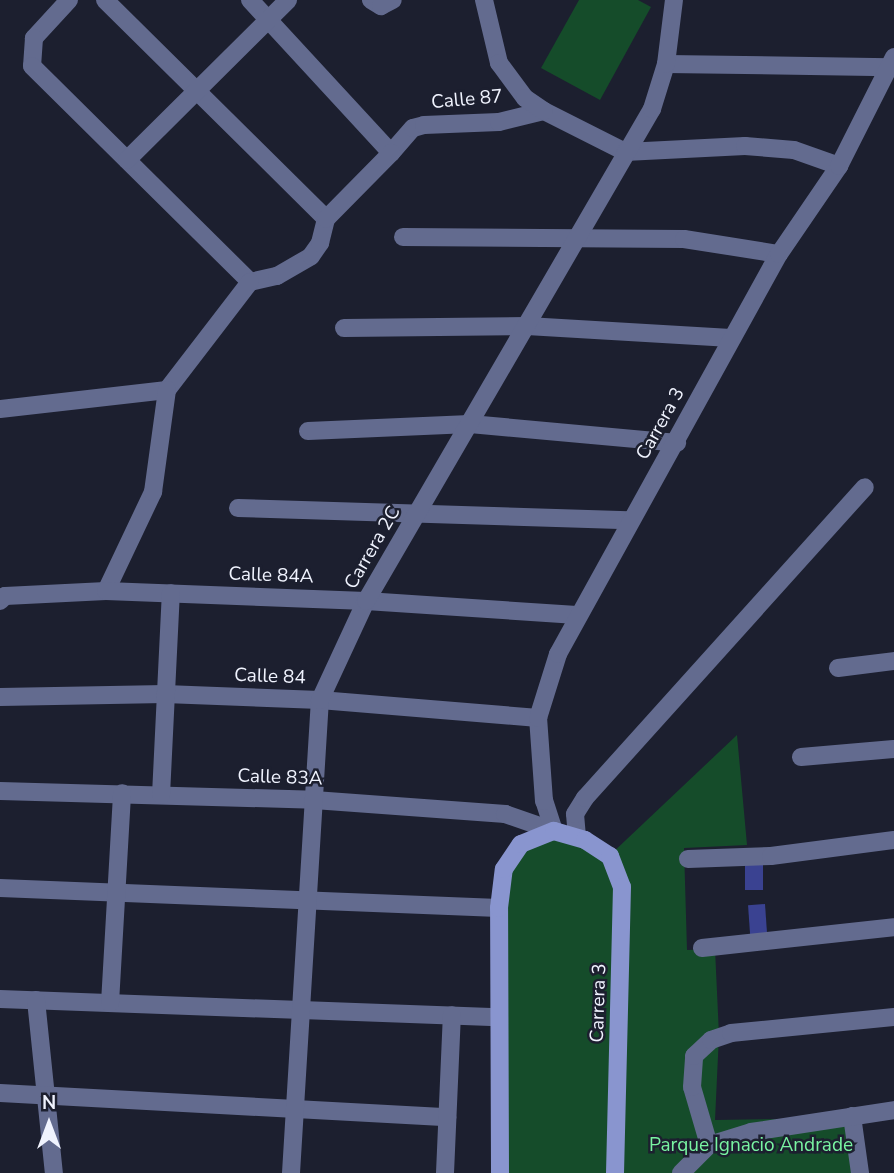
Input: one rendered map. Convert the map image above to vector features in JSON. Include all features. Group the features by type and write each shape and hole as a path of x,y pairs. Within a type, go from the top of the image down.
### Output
{"main road":[{"name":"Carrera 3","path":"554,831 577,837 610,856 622,887 615,1173"},
{"path":"500,1173 499,908 505,869 521,844 554,831"}],"street":[{"path":"69,0 34,38 32,66 250,282"},
{"path":"105,0 326,219 320,243 311,256 277,276 250,282 167,390 153,492 106,591"},
{"path":"250,0 391,153"},
{"path":"127,160 198,93 288,0"},
{"path":"371,0 381,6 392,1"},
{"path":"485,0 499,63 525,98 544,111 625,152 745,146 794,150 839,166"},
{"name":"Carrera 2C","path":"291,1173 320,700 366,601 527,326 574,238 652,109 666,64 674,0"},
{"path":"666,64 892,62"},
{"name":"Carrera 3","path":"554,831 544,800 538,718 544,689 577,615 628,520 677,443 731,338 779,254 839,166 892,62"},
{"name":"Calle 87","path":"326,219 413,128 424,125 499,122 544,111"},
{"path":"403,237 684,239 779,254"},
{"path":"344,328 527,326 731,338"},
{"path":"0,409 167,390"},
{"path":"308,431 470,424 677,443"},
{"path":"577,837 575,814 585,798 865,487"},
{"path":"238,508 628,520"},
{"name":"Calle 84A","path":"3,599 106,591 366,601 577,615"},
{"path":"161,795 171,593"},
{"path":"838,668 894,661"},
{"name":"Calle 84","path":"0,697 165,694 320,700 538,718"},
{"path":"801,757 894,749"},
{"name":"Calle 83A","path":"0,791 314,800 505,814 554,831"},
{"path":"110,1003 122,793"},
{"path":"688,859 771,856 894,840"},
{"path":"0,888 499,908"},
{"path":"702,948 894,927"},
{"path":"0,999 498,1017"},
{"path":"36,1000 43,1094 54,1173"},
{"path":"445,1173 452,1015"},
{"path":"709,1145 692,1087 694,1056 711,1040 731,1033 894,1017"},
{"path":"0,1093 295,1106 447,1117"},
{"path":"681,1173 709,1145 751,1132 894,1110"},
{"path":"852,1116 860,1173"}],"green space":[{"path":"579,0 638,0 651,7 600,100 541,68"},
{"name":"Parque Ignacio Andrade","path":"737,735 747,845 684,848 687,950 715,949 719,1035 715,1120 850,1118 858,1173 502,1173 506,872 522,846 554,833 609,856"}],"building":[{"path":"745,860 763,860 763,890 745,890"},
{"path":"765,904 767,934 750,935 748,905"}]}
